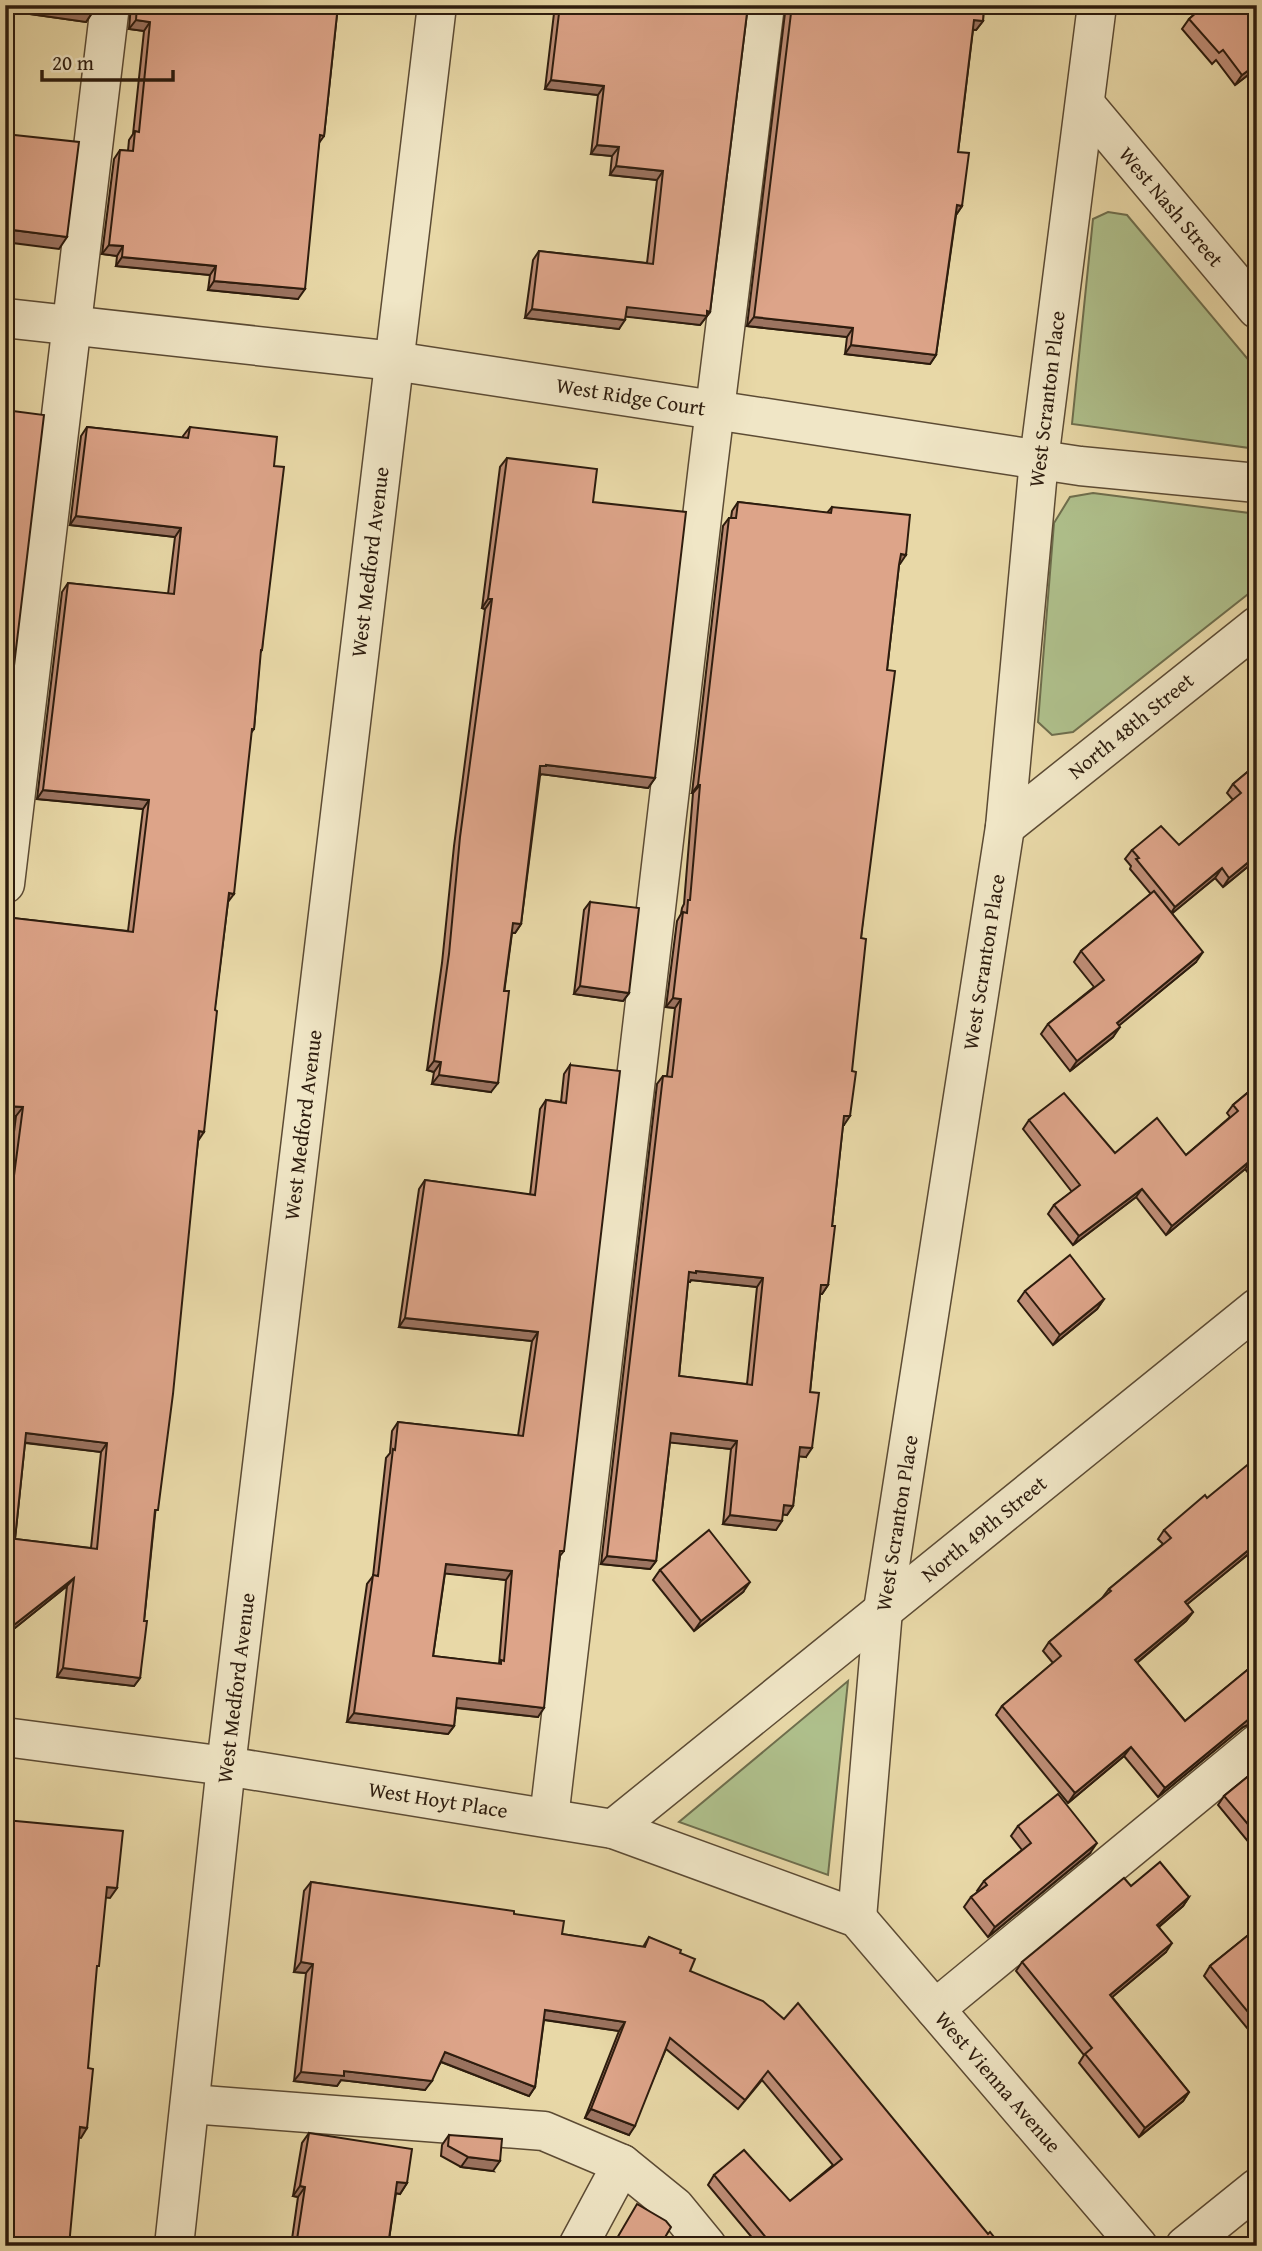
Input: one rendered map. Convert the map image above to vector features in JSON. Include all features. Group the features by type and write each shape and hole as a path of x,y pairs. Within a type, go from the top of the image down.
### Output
{"street":[{"path":"5,884 110,5"},
{"name":"West Medford Avenue","path":"174,2246 226,1766 438,5"},
{"path":"549,1818 765,5"},
{"name":"West Scranton Place","path":"857,1918 883,1610 1005,827 1039,460 1097,5"},
{"name":"West Nash Street","path":"1085,104 1257,309"},
{"name":"West Ridge Court","path":"5,318 394,361 1039,460 1257,484"},
{"name":"North 48th Street","path":"1005,827 1257,626"},
{"name":"North 49th Street","path":"613,1829 1257,1308"},
{"name":"West Hoyt Place","path":"5,1737 226,1766 613,1829 857,1918"},
{"path":"935,2009 1257,1744"},
{"name":"West Vienna Avenue","path":"857,1918 1138,2246"},
{"path":"190,2104 544,2132 622,2164 675,2207 707,2246"},
{"path":"578,2246 622,2164"},
{"path":"1185,2246 1257,2188"}],"green space":[{"path":"1108,212 1127,215 1257,370 1257,449 1072,424 1093,219"},
{"path":"1093,493 1257,514 1257,587 1073,732 1052,735 1038,722 1054,523 1070,497"},
{"path":"848,1681 828,1875 679,1822"}],"building":[{"path":"43,5 93,5 92,13"},
{"path":"137,5 338,5 324,136 320,135 305,289 214,281 216,266 122,257 123,246 109,245 120,150 133,151 135,131 139,132 150,22 136,20"},
{"path":"560,5 748,5 710,312 707,311 707,316 627,307 625,320 532,309 539,251 653,264 663,171 616,166 619,147 597,145 604,86 551,80"},
{"path":"792,5 984,5 983,21 974,20 958,152 969,153 962,206 957,205 936,355 851,345 853,328 754,317"},
{"path":"1205,5 1257,5 1257,64 1242,75 1223,50 1219,53 1189,19"},
{"path":"5,134 79,142 67,237 5,229"},
{"path":"5,410 44,415 5,741"},
{"path":"87,427 188,438 190,427 277,437 274,466 284,467 234,894 229,893 204,1132 199,1131 173,1394 158,1510 155,1510 140,1678 63,1668 74,1578 5,1632 5,1244 23,1107 5,1106 5,917 133,932 149,800 43,790 68,583 174,594 181,528 76,516","holes":["26,1433 107,1443 97,1549 15,1539"]},
{"path":"507,458 597,469 593,502 686,512 655,778 540,766 521,924 513,923 504,991 509,991 498,1083 439,1075 441,1062 434,1061"},
{"path":"738,502 831,513 832,507 910,515 906,555 901,554 899,565 887,670 895,671 861,938 866,939 852,1071 856,1072 850,1116 844,1116 828,1285 821,1285 810,1392 819,1393 812,1448 800,1447 793,1506 784,1505 782,1521 730,1515 737,1441 671,1433 656,1561 607,1556 663,1076 672,1077 681,999 673,998 683,912 687,913 690,900 698,785 729,518 736,518","holes":["689,1272 763,1278 752,1385 679,1376"]},
{"path":"1257,764 1257,855 1229,878 1222,868 1175,907 1136,859 1139,858 1132,850 1161,826 1179,845 1241,793 1233,784"},
{"path":"1154,891 1203,952 1117,1023 1120,1027 1077,1061 1048,1024 1104,980 1081,951"},
{"path":"590,902 639,908 629,993 580,986"},
{"path":"570,1065 620,1071 564,1551 560,1551 544,1708 457,1698 454,1726 354,1713 373,1575 378,1576 398,1422 523,1436 538,1332 405,1318 425,1180 535,1195 546,1100 566,1103","holes":["446,1564 512,1571 504,1661 501,1660 501,1664 433,1656"]},
{"path":"1257,1085 1257,1165 1251,1160 1172,1226 1142,1189 1079,1236 1054,1205 1080,1185 1029,1120 1064,1093 1115,1153 1157,1118 1186,1155 1238,1111 1233,1105"},
{"path":"1070,1255 1104,1299 1060,1335 1025,1291"},
{"path":"1257,1457 1257,1543 1185,1602 1193,1612 1135,1660 1185,1721 1257,1662 1257,1715 1165,1788 1131,1747 1075,1793 1002,1706 1061,1656 1049,1642 1171,1538 1164,1530 1205,1495 1207,1498"},
{"path":"709,1530 750,1582 701,1621 660,1570"},
{"path":"1257,1769 1257,1835 1224,1796"},
{"path":"1058,1794 1097,1843 995,1927 971,1897 987,1885 984,1881 1031,1843 1018,1826"},
{"path":"5,1820 123,1831 117,1888 107,1887 88,2068 93,2069 87,2128 80,2127 69,2246 5,2246"},
{"path":"1160,1862 1189,1897 1157,1925 1172,1943 1110,1995 1189,2092 1145,2128 1085,2054 1092,2048 1022,1962 1124,1878 1131,1886"},
{"path":"311,1882 514,1911 514,1914 564,1921 562,1934 645,1947 649,1937 695,1959 690,1971 763,2001 784,2019 798,2003 988,2234 990,2232 1001,2246 773,2246 714,2175 744,2150 790,2201 842,2159 768,2071 745,2100 670,2038 635,2126 591,2109 625,2022 545,2010 535,2087 445,2052 432,2081 344,2071 344,2076 301,2072 313,1964 301,1962"},
{"path":"1257,1928 1257,2023 1210,1966"},
{"path":"309,2133 412,2149 407,2183 397,2182 388,2246 296,2246 305,2187 300,2186"},
{"path":"449,2135 502,2139 500,2161 468,2157 448,2146"},
{"path":"637,2204 666,2221 671,2227 660,2246 613,2245"}]}
